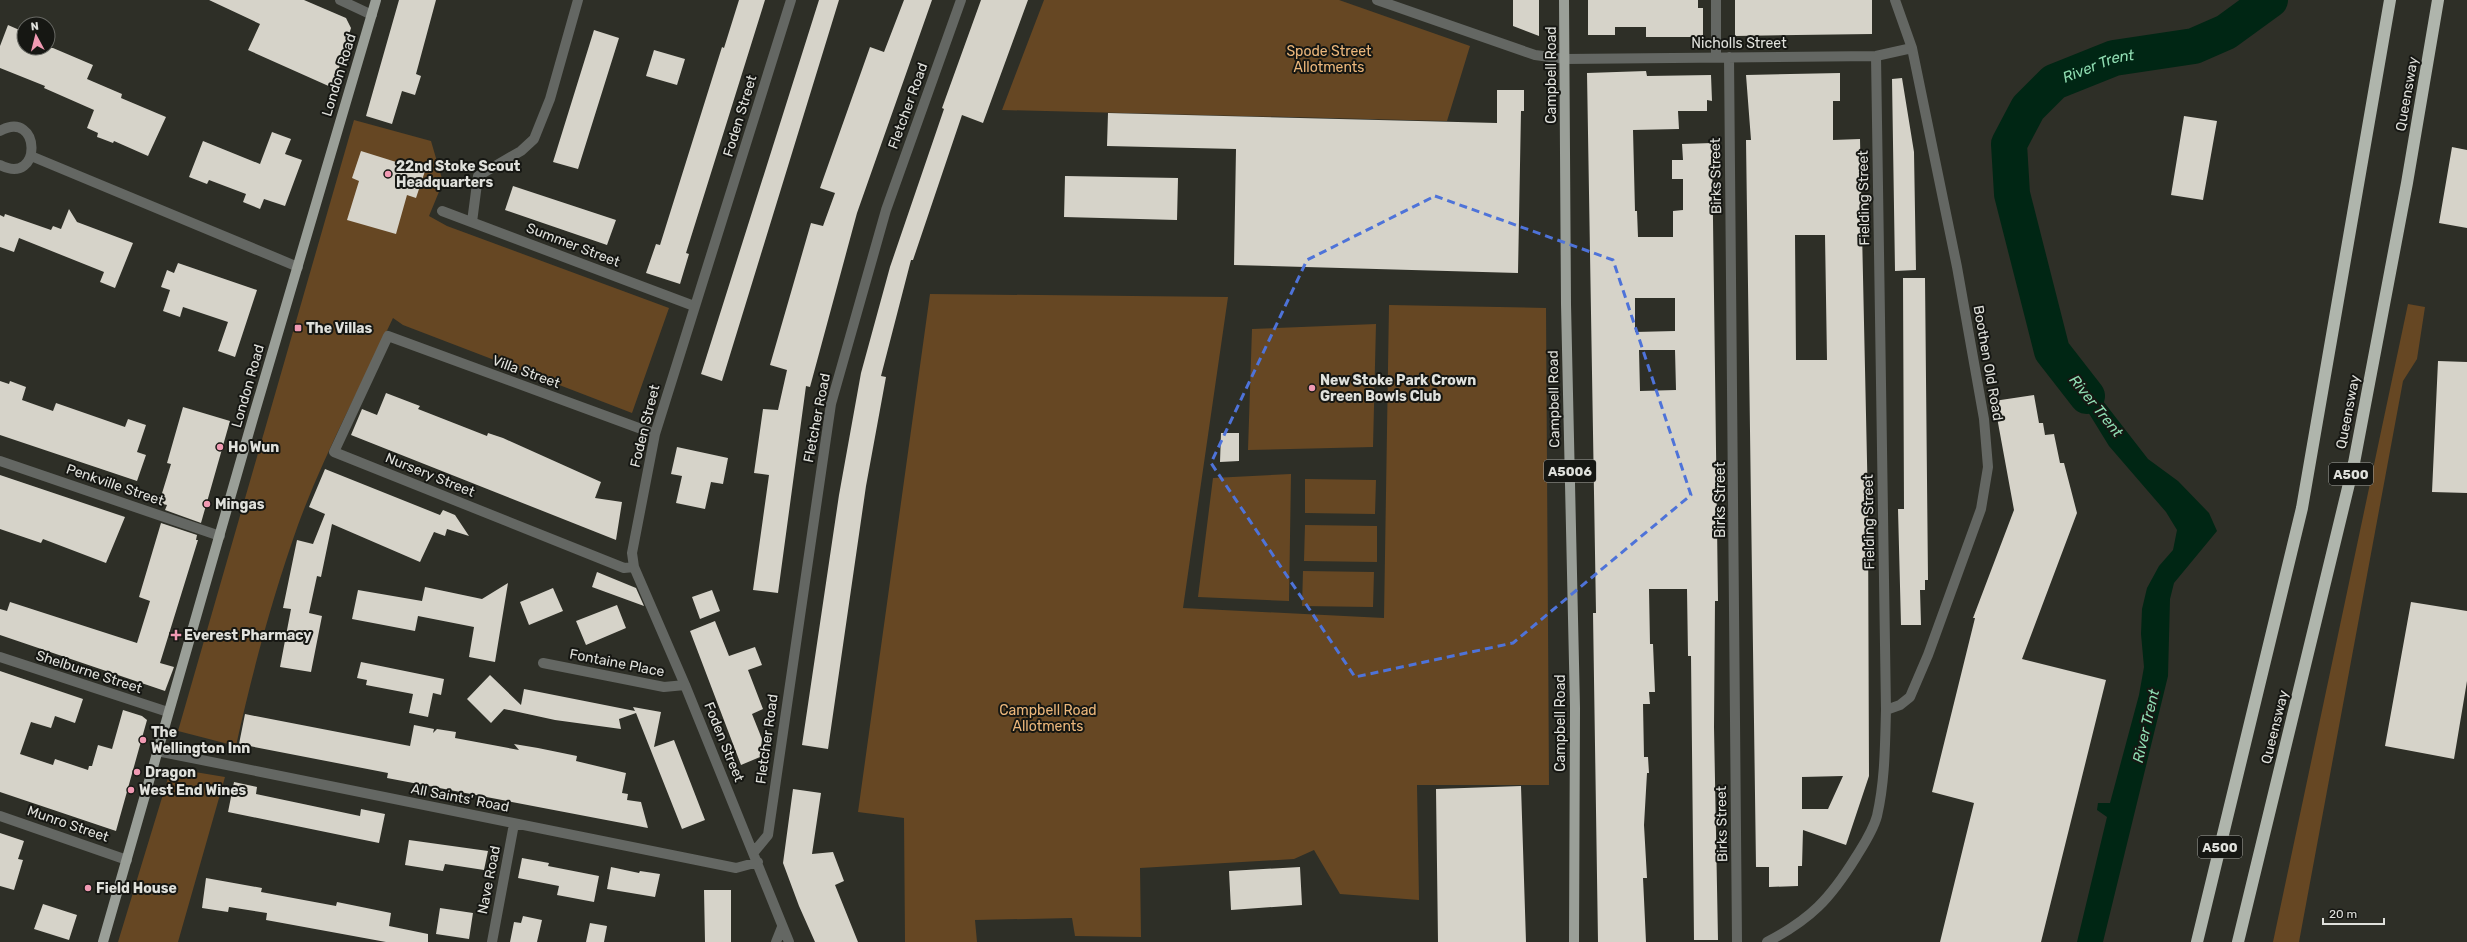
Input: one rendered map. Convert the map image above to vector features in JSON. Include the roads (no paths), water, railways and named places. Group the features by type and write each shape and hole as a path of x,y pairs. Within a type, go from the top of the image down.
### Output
{"highway":[{"name":"Queensway","path":"2197,942 2302,508 2390,0"},
{"name":"Queensway","path":"2238,942 2354,463 2407,183 2438,0"}],"main road":[{"name":"London Road","path":"103,942 128,860 168,712 376,0"},
{"name":"Campbell Road","path":"1564,0 1566,312 1575,708 1574,942"}],"street":[{"path":"340,0 372,14"},
{"path":"472,222 478,176 522,151 534,139 550,99 578,0"},
{"name":"Foden Street","path":"789,942 754,852 685,685 634,567 632,553 655,434 791,0"},
{"name":"Fletcher Road","path":"754,852 768,835 830,404 886,210 961,0"},
{"name":"Nicholls Street","path":"1377,0 1535,55 1565,59 1876,56 1912,48"},
{"path":"1716,0 1716,57"},
{"name":"Boothen Old Road","path":"1886,710 1900,705 1910,697 1928,656 1981,509 1988,467 1984,419 1958,267 1912,48 1895,0"},
{"name":"Fielding Street","path":"1767,942 1792,929 1817,910 1836,890 1868,838 1876,818 1884,779 1886,710 1876,56"},
{"name":"Birks Street","path":"1729,57 1737,942"},
{"path":"0,131 14,127 26,132 32,143 31,156 27,162 14,169 0,165"},
{"path":"31,156 298,267"},
{"name":"Summer Street","path":"442,210 694,306"},
{"name":"Villa Street","path":"388,336 655,434"},
{"name":"Nursery Street","path":"388,336 334,452 624,568 634,567"},
{"name":"Penkville Street","path":"0,462 220,536"},
{"name":"Shelburne Street","path":"0,658 168,712"},
{"name":"Fontaine Place","path":"543,663 664,687 685,685"},
{"name":"All Saints' Road","path":"157,752 736,868 758,862"},
{"name":"Munro Street","path":"0,816 128,860"},
{"name":"Nave Road","path":"492,942 514,824"},
{"path":"776,942 782,927"}],"water":[{"path":"2065,352 2148,459 2178,481 2209,513 2217,531 2174,583 2170,599 2168,676 2103,942 2077,942 2107,817 2097,810 2098,803 2110,803 2139,695 2144,667 2141,634 2142,609 2147,588 2159,566 2173,550 2177,530 2166,512 2109,446 2085,407 2043,362"}],"waterway":[{"name":"River Trent","path":"2087,396 2052,351 2012,194 2009,144 2028,108 2054,82 2114,58 2194,46 2226,32 2270,0"}],"place":[{"name":"22nd Stoke Scout Headquarters","path":"388,174"},
{"name":"The Villas","path":"298,328"},
{"name":"New Stoke Park Crown Green Bowls Club","path":"1312,388"},
{"name":"Ho Wun","path":"220,447"},
{"name":"Mingas","path":"207,504"},
{"name":"Everest Pharmacy","path":"176,635"},
{"name":"The Wellington Inn","path":"143,740"},
{"name":"Dragon","path":"137,772"},
{"name":"West End Wines","path":"131,790"},
{"name":"Field House","path":"88,888"}],"park label":[{"name":"Spode Street Allotments","path":"1329,60"},
{"name":"Campbell Road Allotments","path":"1048,718"}]}
